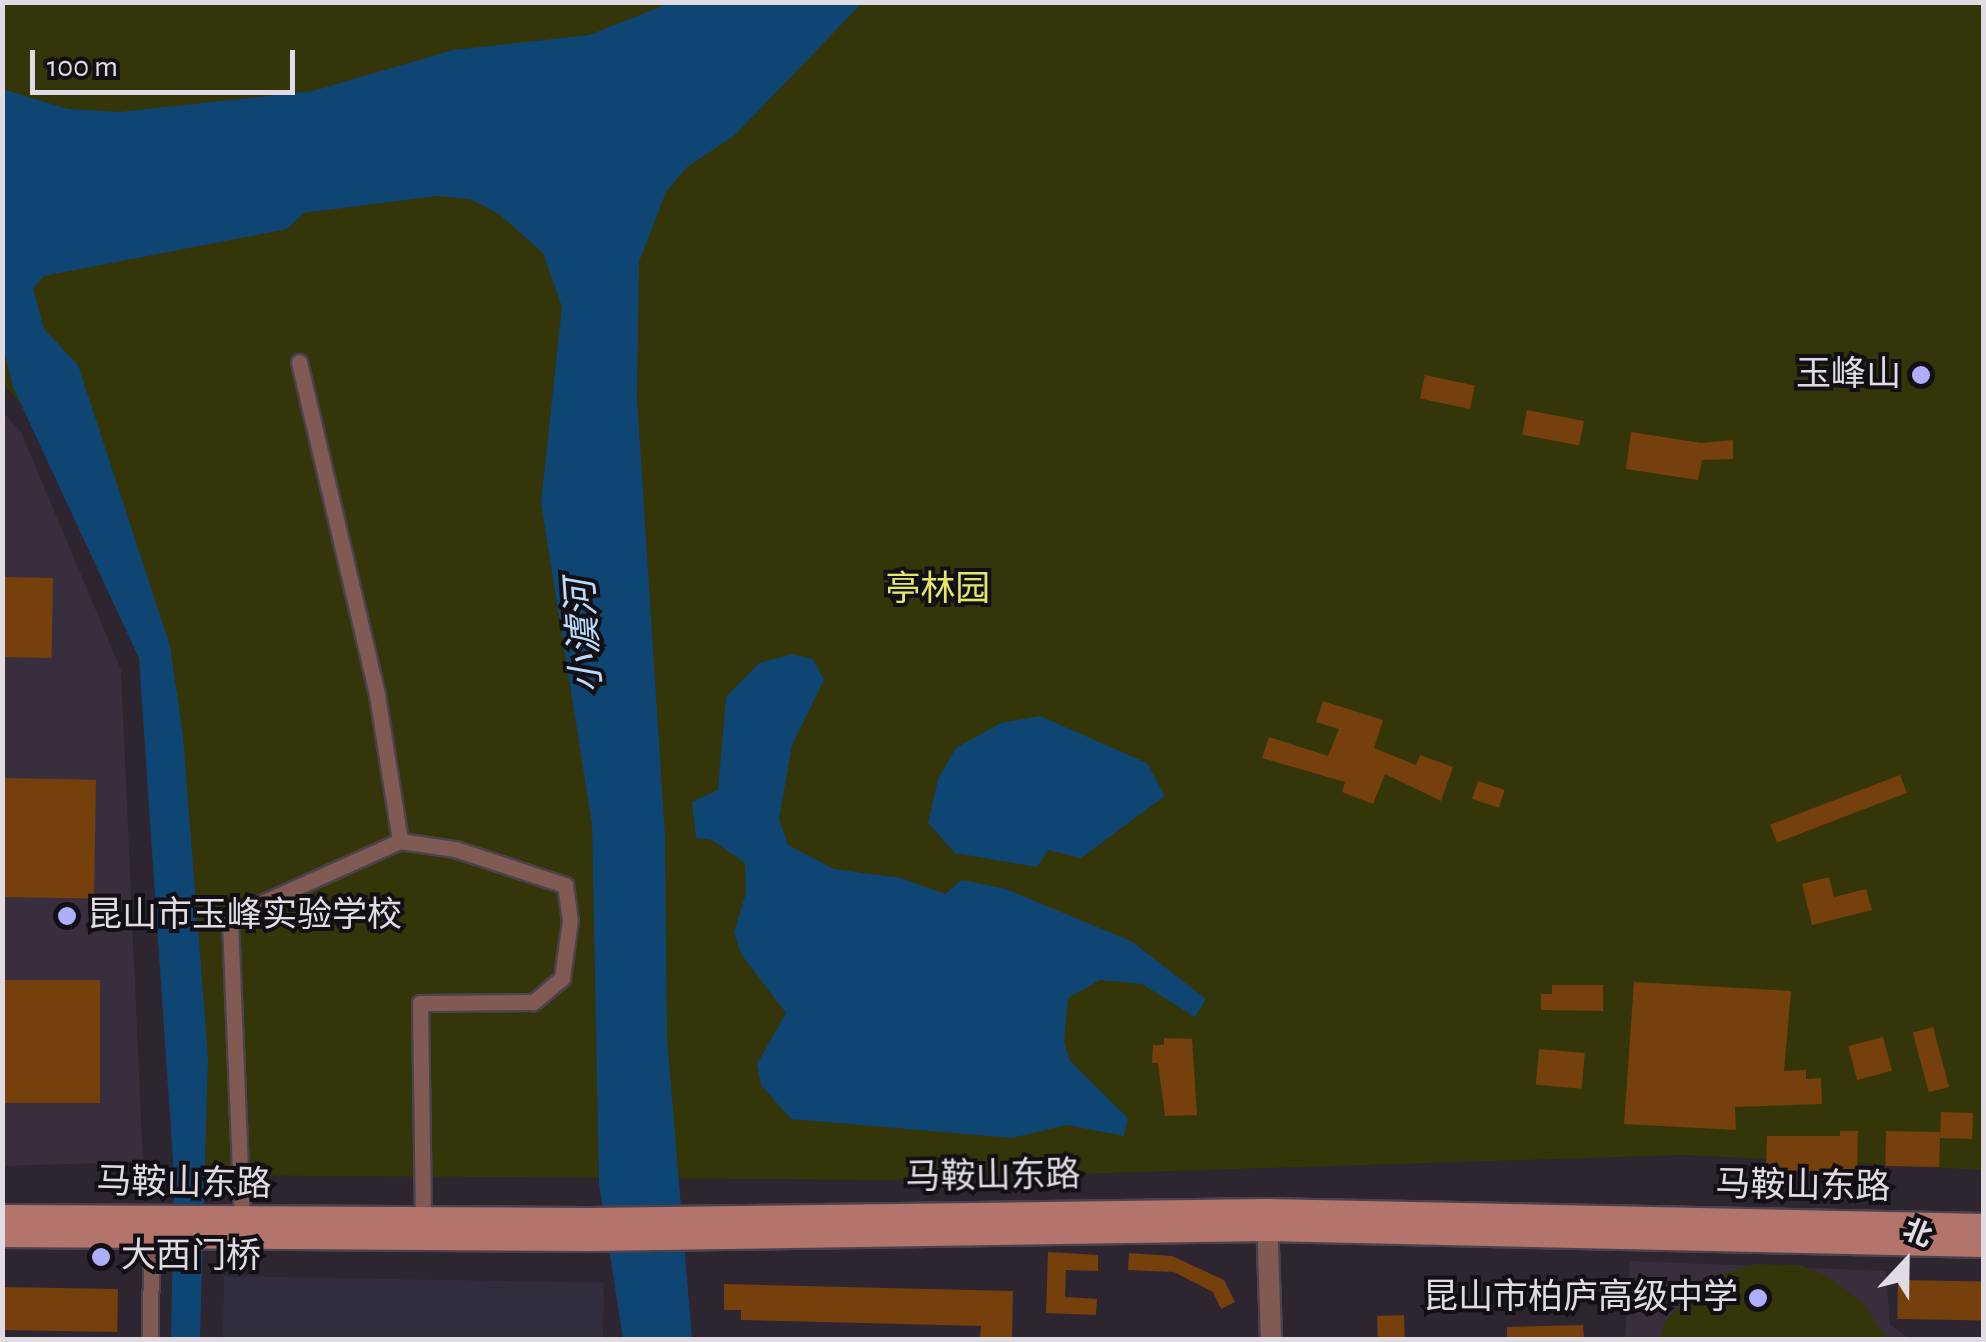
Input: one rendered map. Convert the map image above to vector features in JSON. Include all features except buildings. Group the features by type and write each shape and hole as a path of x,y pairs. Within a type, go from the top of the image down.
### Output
{"main road":[{"name":"马鞍山东路","path":"2,1216 424,1220 590,1230"},
{"name":"马鞍山东路","path":"1267,1220 1984,1246"},
{"name":"马鞍山东路","path":"2,1236 151,1238 702,1226 1267,1220 1984,1224"}],"street":[{"path":"299,362 377,695 400,841"},
{"path":"242,1220 230,917 400,841 455,849 565,886 570,920 562,978 533,1002 420,1002 424,1220"},
{"path":"1267,1220 1271,1340"},
{"path":"150,1340 151,1238"}],"shaded area":[{"name":"昆山市玉峰实验学校","path":"2,411 21,432 121,670 143,1162 3,1166"},
{"name":"昆山市柏庐高级中学","path":"1630,1261 1886,1271 1890,1325 1910,1339 1625,1340"},
{"path":"224,1276 604,1283 603,1340 223,1340"}],"green space":[{"name":"亭林园","path":"2,3 1983,3 1983,1170 1684,1155 887,1180 174,1175 139,658 25,409 3,383"},
{"name":"昆山市柏庐高级中学","path":"1754,1264 1800,1265 1828,1277 1863,1303 1887,1339 1659,1339 1665,1321 1708,1279"}],"water":[{"name":"小澞河","path":"670,3 862,3 735,135 686,168 666,192 639,262 637,399 665,836 667,1038 692,1339 623,1339 599,1183 592,824 541,503 562,307 543,253 499,214 470,199 437,196 304,213 287,229 44,276 33,288 44,329 78,365 170,646 183,736 208,1057 200,1339 171,1339 174,1175 139,658 13,387 2,342 2,89 68,109 120,112 313,91 453,50 589,35"},
{"path":"792,654 813,659 824,680 792,745 779,819 788,845 834,869 901,878 945,894 962,880 1006,889 1131,941 1206,999 1195,1017 1142,984 1100,980 1068,998 1064,1042 1070,1061 1128,1118 1124,1136 1067,1125 1012,1138 791,1119 761,1085 757,1064 786,1013 741,954 734,932 746,893 745,863 712,840 696,838 692,802 718,790 726,697 759,663"},
{"path":"1040,716 1147,763 1165,796 1081,858 1048,850 1037,867 955,853 928,823 938,779 956,748 1001,723"}],"place":[{"name":"玉峰山","path":"1921,375"},
{"name":"昆山市玉峰实验学校","path":"67,916"},
{"name":"大西门桥","path":"101,1257"},
{"name":"昆山市柏庐高级中学","path":"1758,1298"}]}
